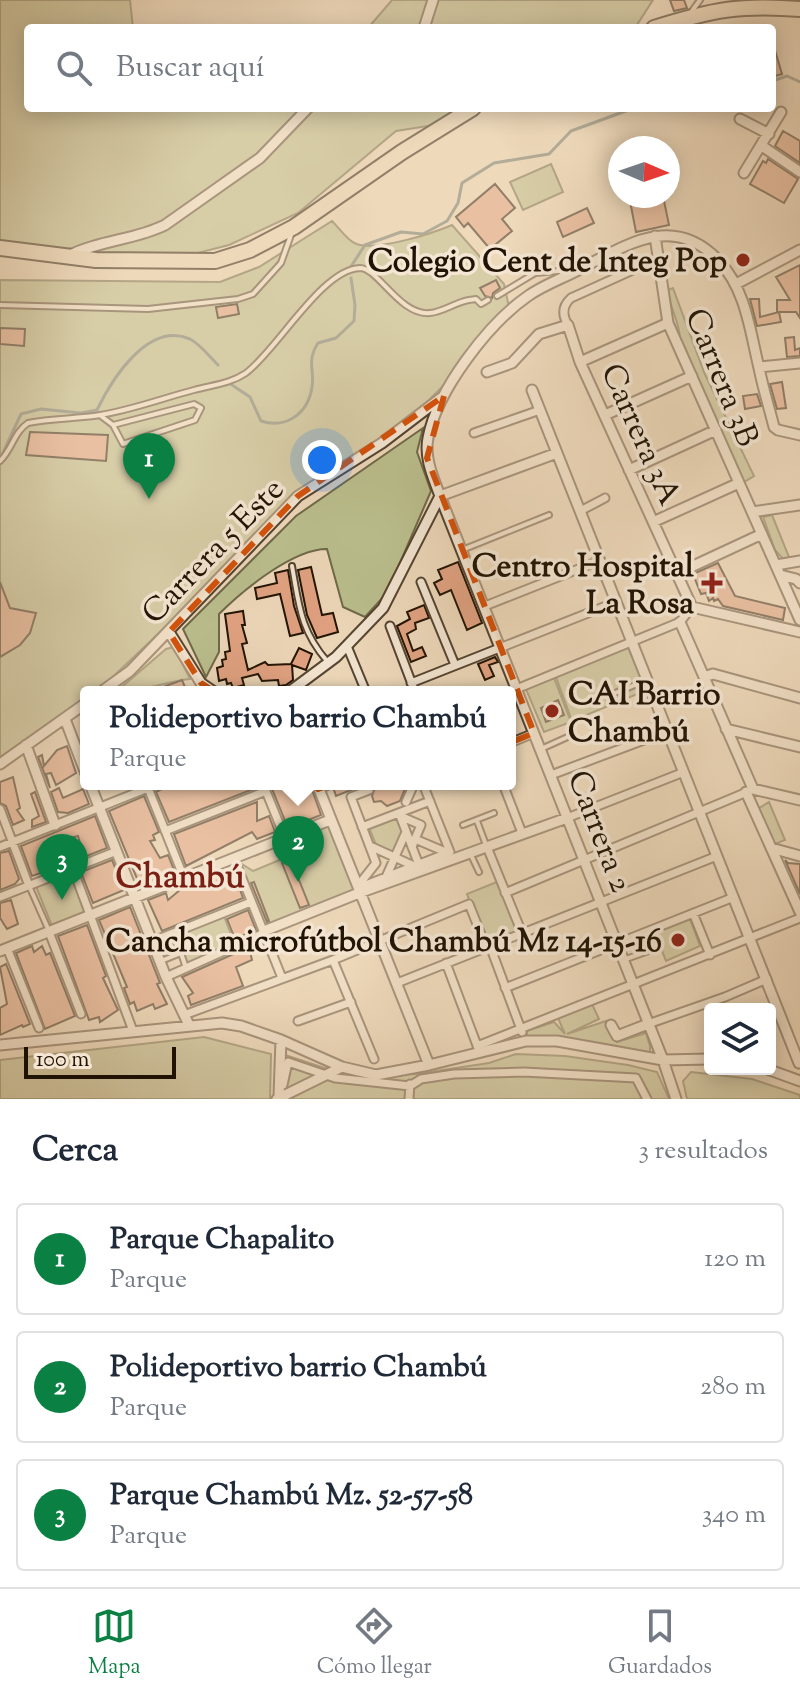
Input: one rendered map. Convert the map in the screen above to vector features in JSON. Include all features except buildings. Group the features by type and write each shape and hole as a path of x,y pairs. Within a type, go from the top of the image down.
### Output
{"main road":[{"path":"667,24 713,10 755,3 800,9"},
{"path":"0,248 162,262 215,261 250,250 294,227 402,152 467,112"}],"street":[{"path":"425,24 433,0"},
{"path":"67,256 87,247 151,232 165,225 260,158 304,112"},
{"path":"744,173 781,112"},
{"path":"740,119 769,134"},
{"path":"762,146 800,172"},
{"path":"444,396 474,351 509,310 543,286 638,239 666,235 697,244 719,260 736,284 752,331 774,427 800,435"},
{"name":"Carrera 3B","path":"655,236 668,323 800,620"},
{"path":"736,284 800,250"},
{"path":"487,372 512,363 539,334 568,325 564,318 564,306 571,298 657,259"},
{"path":"580,362 668,323"},
{"name":"Carrera 3A","path":"568,325 580,362 692,607"},
{"path":"759,367 800,363"},
{"path":"605,415 692,376"},
{"path":"532,390 799,1063"},
{"name":"Carrera 2","path":"444,396 428,437 427,458 501,647 512,686"},
{"name":"Carrera 5 Este","path":"109,686 130,671 169,632 298,496 382,443 444,396"},
{"path":"474,433 540,410"},
{"path":"629,470 716,430"},
{"path":"297,686 347,646 383,608 440,496 557,453"},
{"path":"653,522 739,483"},
{"path":"584,509 605,498"},
{"path":"752,512 800,505"},
{"path":"676,574 762,534"},
{"path":"778,570 800,561"},
{"path":"485,606 591,564"},
{"path":"778,570 800,583"},
{"path":"421,582 455,665"},
{"path":"411,683 616,602"},
{"path":"516,689 680,622 692,607 800,632"},
{"path":"479,1050 750,939 799,910 680,622"},
{"path":"390,626 412,686"},
{"path":"169,632 205,686"},
{"path":"347,646 364,686"},
{"path":"704,677 713,674 800,698"},
{"name":"Carrera 2","path":"516,696 541,749 676,1099"},
{"path":"0,764 80,708"},
{"path":"65,719 80,756"},
{"path":"726,729 800,747"},
{"path":"551,775 668,731"},
{"path":"516,740 534,733"},
{"path":"26,745 55,825"},
{"path":"166,977 359,893 684,772"},
{"path":"92,790 166,977 189,1025"},
{"path":"0,847 138,790"},
{"path":"146,790 184,878"},
{"path":"165,831 259,790"},
{"path":"265,790 285,838"},
{"path":"319,790 429,1065"},
{"path":"369,790 351,797 376,863 361,885 448,853"},
{"path":"406,802 412,790"},
{"path":"419,790 429,797"},
{"path":"426,790 448,853"},
{"path":"505,790 522,833"},
{"path":"505,893 750,791 800,800"},
{"path":"362,827 400,815 429,797"},
{"path":"0,809 29,886"},
{"path":"400,815 414,843 419,864"},
{"path":"400,815 421,825 414,843"},
{"path":"39,1028 4,950 330,820"},
{"path":"386,877 406,832"},
{"path":"414,843 448,853"},
{"path":"370,846 395,858 419,864"},
{"path":"419,864 431,846"},
{"path":"487,847 522,933"},
{"path":"771,848 800,856"},
{"path":"0,897 117,851"},
{"path":"397,983 717,856"},
{"path":"234,858 282,978"},
{"path":"73,869 133,1031"},
{"path":"505,988 734,897"},
{"path":"153,941 251,902"},
{"path":"184,1015 333,960 469,904 526,1041"},
{"path":"693,913 710,955"},
{"path":"49,932 81,1014"},
{"path":"333,960 374,1059"},
{"path":"446,963 479,1050"},
{"path":"611,1025 617,1036 767,979"},
{"path":"298,1021 351,1002"},
{"path":"0,1045 222,1023 281,1040 342,1067 410,1079 429,1065 479,1050 526,1041 557,1041 663,1060 704,1059"},
{"path":"279,1098 281,1040"},
{"path":"279,1098 288,1062 335,1078 421,1079 454,1074 524,1072 636,1078 647,1099"},
{"path":"279,1098 342,1067"},
{"path":"776,1072 800,1081"},
{"path":"409,1099 410,1079"}],"lane":[{"path":"673,22 695,9 700,0"},
{"path":"0,305 148,309 238,299 253,294 281,263 294,227"},
{"path":"0,461 7,455 20,428 28,423 101,415 221,385 244,374 274,347 319,290 360,268 369,271 417,312 432,313 469,300 476,299 481,304 488,300"},
{"path":"497,296 535,273 580,269"},
{"path":"101,415 113,425 123,444 195,420 201,408 194,404 113,425"},
{"path":"462,550 549,515"},
{"path":"292,566 303,622 311,643 328,662"},
{"path":"610,695 648,680"},
{"path":"541,749 572,735"},
{"path":"463,825 494,813"},
{"path":"477,821 487,847"},
{"path":"470,853 479,872"},
{"path":"29,886 49,932"},
{"path":"173,935 185,965"},
{"path":"623,960 654,949"},
{"path":"161,961 181,953"}],"highlighted area":[{"path":"444,396 427,458 534,733 444,769 435,744 318,789 284,696 247,701 218,694 201,683 169,632 298,496"}],"green space":[{"path":"0,0 130,0 133,24 24,24 24,112 452,112 434,125 396,131 298,213 229,245 150,265 87,250 0,245"},
{"path":"392,0 653,0 638,24 371,24"},
{"path":"551,164 563,192 523,210 510,182"},
{"path":"332,221 352,242 370,246 407,240 452,225 504,284 509,307 450,379 420,409 376,446 277,515 103,686 80,686 80,703 0,761 0,280 220,282 259,267"},
{"path":"673,288 704,372 754,476 744,482 680,338 668,290"},
{"path":"423,428 417,452 431,491 387,593 365,617 343,607 327,549 299,556 255,583 219,614 219,652 206,677 183,629 296,516"},
{"path":"772,515 789,557 784,560 775,550 763,517"},
{"path":"174,647 190,679 154,686 123,686 166,649"},
{"path":"628,647 647,690 572,721 556,677"},
{"path":"554,678 571,722 544,732 526,689"},
{"path":"769,802 785,840 770,846 756,810"},
{"path":"396,817 403,835 394,855 377,847 369,827"},
{"path":"328,823 356,892 265,928 237,861 253,871 311,847 313,829"},
{"path":"71,871 89,915 52,926 35,884"},
{"path":"499,881 519,932 487,945 467,894"},
{"path":"223,914 235,945 188,965 175,934"},
{"name":"Cancha microfútbol Chambú Mz 14-15-16","path":"690,919 700,946 666,961 655,933"},
{"path":"592,1004 599,1019 567,1034 606,1021 617,1042 646,1033 650,1054 529,1040 526,1031 554,1022 565,1034 558,1018"},
{"path":"204,1037 271,1054 270,1099 0,1099 0,1060"},
{"path":"276,1052 349,1076 416,1074 489,1063 516,1054 565,1056 657,1072 669,1099 276,1099"},
{"path":"691,1072 752,1079 800,1095 800,1099 687,1099 683,1081"}],"waterway":[{"path":"776,80 787,76 800,82"},
{"path":"350,268 365,245 401,232 423,234 447,221 458,203 462,183 494,163 549,154 571,131 623,112"},
{"path":"232,385 250,397 261,421 279,423 301,412 310,397 312,356 318,343 336,338 354,321 351,278"},
{"path":"0,459 21,414 41,409 81,413 97,410 112,383 133,356 160,338 175,336 190,339 218,365"}],"place":[{"name":"Colegio Cent de Integ Pop","path":"743,260"},
{"name":"Parque Chapalito","path":"149,499"},
{"name":"Centro Hospital La Rosa","path":"712,583"},
{"name":"CAI Barrio Chambú","path":"552,711"},
{"name":"Polideportivo barrio Chambú","path":"298,882"},
{"name":"Parque Chambú Mz. 52-57-58","path":"62,900"},
{"name":"Cancha microfútbol Chambú Mz 14-15-16","path":"678,940"}],"district":[{"name":"Chambú","path":"180,875"}]}
